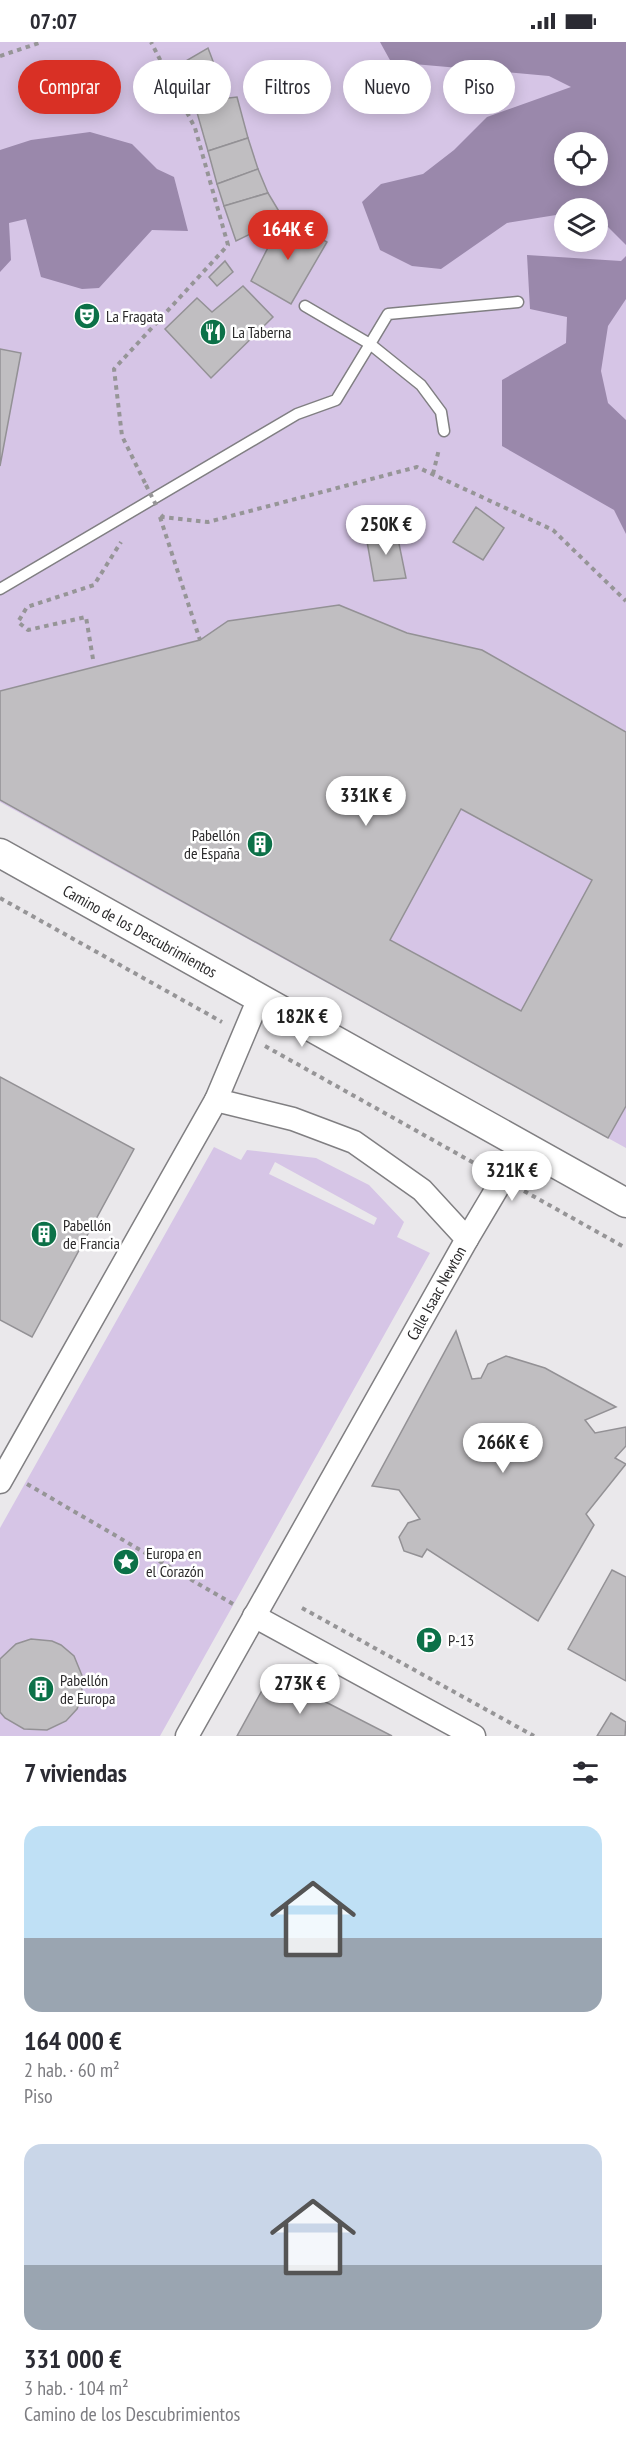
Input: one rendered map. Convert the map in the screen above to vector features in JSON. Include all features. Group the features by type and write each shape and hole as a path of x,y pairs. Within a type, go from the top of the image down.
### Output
{"street":[{"name":"Camino de los Descubrimientos","path":"0,853 626,1203"},
{"path":"2,1474 216,1100 259,998"},
{"name":"Calle Isaac Newton","path":"187,1736 467,1239 422,1190 354,1142 294,1119 216,1100"},
{"path":"467,1239 523,1145"},
{"path":"254,1616 474,1736"}],"lane":[{"path":"0,589 297,414 336,400 387,314 518,302"},
{"path":"305,306 370,344 421,385 441,412 444,431"}],"path":[{"path":"0,56 42,42"},
{"path":"151,42 195,128 228,245 114,369 122,436 163,517 200,640"},
{"path":"433,474 444,431"},
{"path":"153,518 208,522 417,467 553,530 626,601"},
{"path":"93,659 86,617 28,630 18,622 27,607 94,585 123,538"},
{"path":"0,898 225,1024"},
{"path":"258,1042 485,1169"},
{"path":"516,1187 626,1248"},
{"path":"2,1474 254,1616"},
{"path":"302,1608 534,1736"}],"shaded area":[{"path":"0,42 626,42 626,1148 0,802"},
{"path":"380,42 626,42 626,245 608,227 608,198 554,198 554,215 507,223 441,269 412,266 380,250 362,202 381,184 423,174 454,150 487,117 495,114 515,114 515,107 571,87 549,76 515,73 515,60 443,60 443,67 431,66 431,60 390,60"},
{"path":"90,132 132,144 157,169 174,177 188,231 152,230 99,288 82,289 41,277 26,219 9,223 11,260 0,272 0,150 31,140"},
{"path":"527,255 621,261 626,256 626,299 608,326 601,371 608,403 626,420 626,534 614,510 502,446 502,380 566,343 567,317 530,309"},
{"path":"214,1147 241,1160 247,1150 316,1158 369,1185 404,1222 397,1237 430,1253 160,1736 0,1736 0,1528","holes":["275,1162 377,1218 374,1225 269,1174"]}],"building":[{"path":"208,48 213,60 187,60"},
{"path":"237,97 248,138 208,151 197,114 231,114 231,98"},
{"path":"248,138 258,169 217,184 208,151"},
{"path":"258,169 268,193 224,206 217,184"},
{"path":"268,193 283,218 236,241 224,206"},
{"path":"283,218 327,242 291,304 251,281"},
{"path":"225,261 233,272 217,286 209,277"},
{"name":"La Taberna","path":"243,286 273,317 211,378 165,329 197,298 212,312"},
{"path":"0,349 21,353 0,466"},
{"path":"476,507 504,528 483,560 453,542"},
{"path":"396,529 406,578 374,581 366,536"},
{"name":"Pabellón de España","path":"339,605 407,633 482,650 626,732 626,1106 608,1138 0,800 0,691 200,640 228,621","holes":["461,809 592,880 521,1011 390,940"]},
{"name":"Pabellón de Francia","path":"0,1077 134,1149 32,1337 0,1320"},
{"path":"456,1331 472,1379 481,1378 488,1364 506,1356 545,1368 616,1407 585,1420 595,1433 626,1427 626,1446 615,1458 626,1464 586,1514 594,1525 538,1621 427,1549 422,1557 404,1551 399,1537 408,1523 420,1519 399,1490 372,1486"},
{"path":"612,1570 626,1577 626,1681 568,1649"},
{"name":"Pabellón de Europa","path":"31,1639 52,1641 61,1645 74,1656 83,1678 81,1699 77,1709 66,1721 47,1730 24,1729 5,1718 0,1712 0,1659 16,1644"},
{"path":"271,1674 392,1736 237,1736"},
{"path":"611,1713 626,1722 625,1736 597,1736"}],"place":[{"name":"La Fragata","path":"87,316"},
{"name":"La Taberna","path":"213,332"},
{"name":"Pabellón de España","path":"260,844"},
{"name":"Pabellón de Francia","path":"44,1234"},
{"name":"Europa en el Corazón","path":"126,1562"},
{"name":"P-13","path":"429,1640"},
{"name":"Pabellón de Europa","path":"41,1689"}]}
